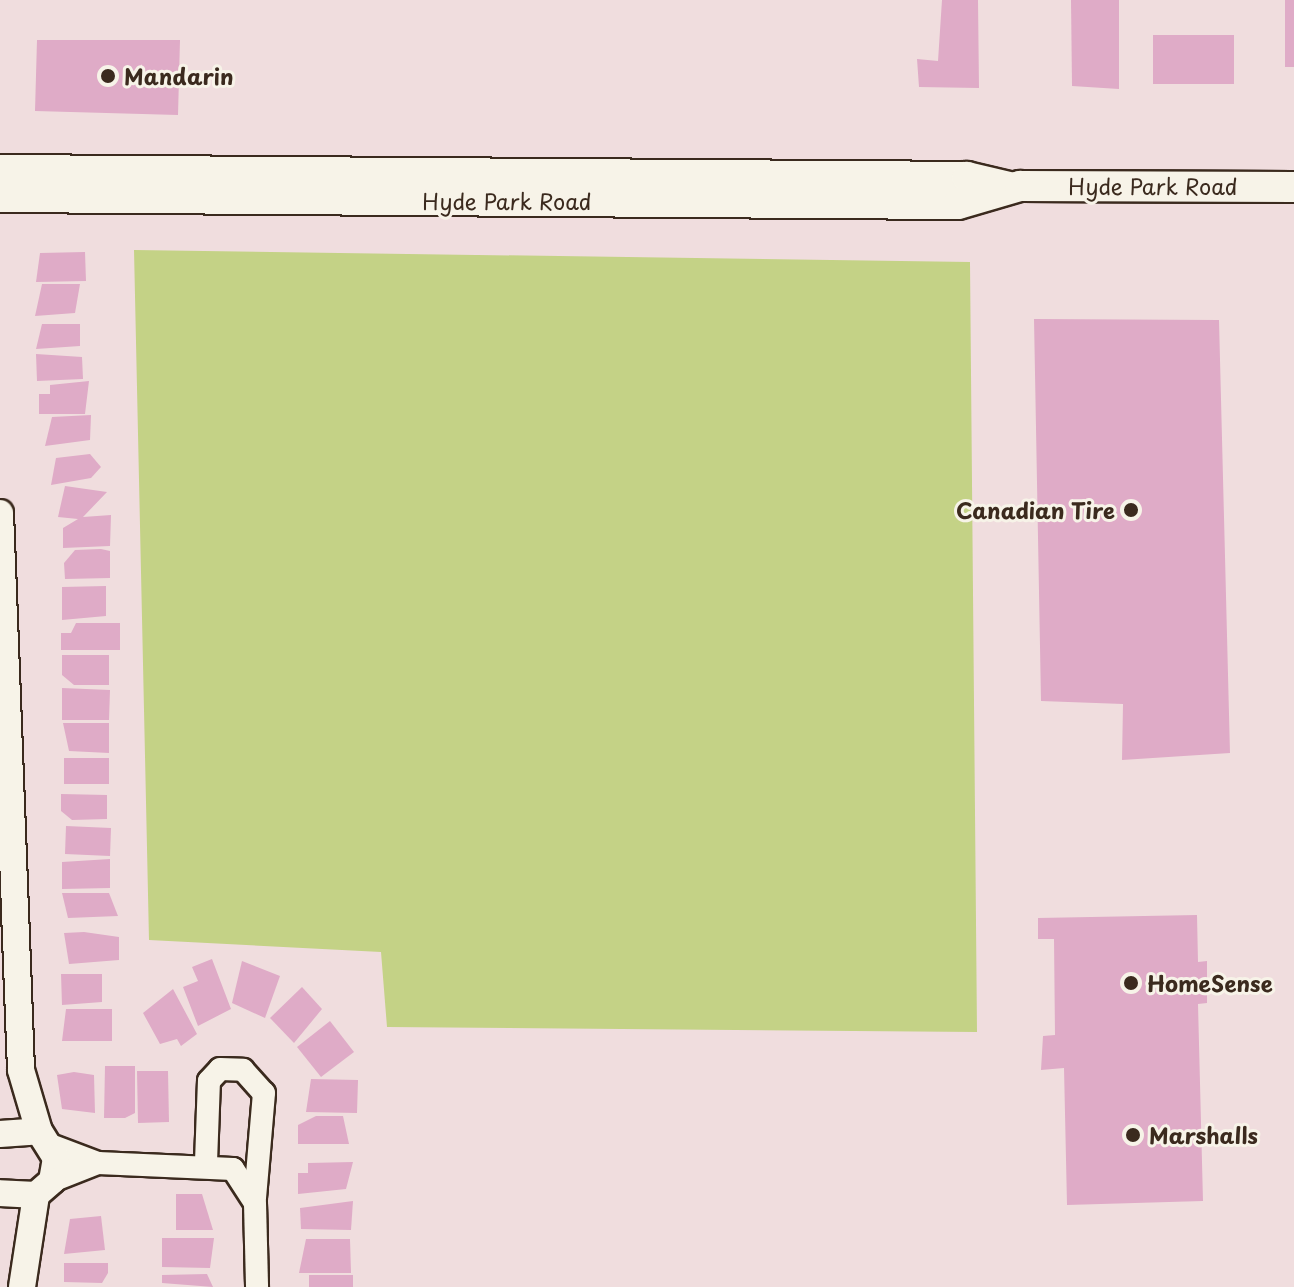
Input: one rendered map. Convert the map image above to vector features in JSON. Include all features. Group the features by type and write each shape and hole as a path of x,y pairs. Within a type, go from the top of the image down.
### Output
{"main road":[{"name":"Hyde Park Road","path":"0,170 967,177 1011,187 1294,187"},
{"name":"Hyde Park Road","path":"0,197 958,204 1011,187"}],"street":[{"path":"0,513 21,1070 46,1139 44,1188 22,1256 22,1287"},
{"path":"206,1162 209,1081 227,1067 243,1070 264,1093 255,1203 257,1287"},
{"path":"21,1070 1,1132 46,1139 98,1163"},
{"path":"22,1256 0,1193 44,1188 98,1163 206,1162 233,1169 255,1203"}],"green space":[{"path":"134,250 970,262 977,1032 387,1027 381,952 149,940"}],"building":[{"path":"942,0 978,0 979,88 919,87 917,59 938,61"},
{"path":"1071,0 1119,0 1119,89 1072,86"},
{"path":"1285,0 1294,0 1294,67 1285,67"},
{"path":"1153,35 1234,35 1234,84 1153,84"},
{"name":"Mandarin","path":"37,40 180,40 178,115 35,111"},
{"path":"85,252 86,281 36,282 40,253"},
{"path":"42,284 80,284 75,313 35,316"},
{"name":"Canadian Tire","path":"1034,319 1219,320 1230,753 1122,760 1123,704 1041,701"},
{"path":"42,324 80,324 80,346 36,349"},
{"path":"36,354 82,357 83,379 37,381"},
{"path":"89,381 85,414 39,414 39,394 50,394 50,385"},
{"path":"91,415 90,440 45,446 52,417"},
{"path":"90,454 101,467 91,478 51,485 56,458"},
{"path":"65,486 107,492 83,517 111,515 110,546 63,548 63,528 78,519 58,517"},
{"path":"75,550 110,551 110,578 65,579 64,563"},
{"path":"106,586 106,616 62,620 62,587"},
{"path":"76,623 120,623 120,650 61,650 61,633 71,633"},
{"path":"62,655 109,655 109,685 74,685 62,675"},
{"path":"62,688 110,690 109,720 62,720"},
{"path":"63,723 109,723 109,753 69,751"},
{"path":"64,758 109,758 109,784 64,784"},
{"path":"61,794 107,795 107,819 72,820 61,811"},
{"path":"66,826 111,828 110,856 65,854"},
{"path":"110,859 110,888 62,889 62,862"},
{"path":"62,893 109,893 118,916 68,918"},
{"path":"1197,915 1198,962 1207,961 1207,1003 1198,1004 1203,1201 1067,1205 1064,1068 1041,1070 1043,1036 1055,1035 1054,939 1038,939 1038,918"},
{"path":"84,932 119,937 119,960 69,964 64,933"},
{"path":"212,959 231,1009 198,1026 183,987 198,981 192,967"},
{"path":"242,961 280,976 265,1018 232,1003"},
{"path":"61,974 102,974 102,1002 62,1005"},
{"path":"302,987 322,1009 294,1043 270,1018"},
{"path":"173,989 197,1034 181,1046 177,1039 160,1044 143,1013"},
{"path":"66,1009 112,1009 112,1041 62,1041"},
{"path":"330,1021 354,1052 321,1077 297,1047"},
{"path":"105,1066 135,1066 135,1113 125,1118 104,1118"},
{"path":"137,1071 168,1071 169,1122 138,1123"},
{"path":"74,1072 94,1075 95,1113 62,1109 57,1075"},
{"path":"311,1079 358,1080 357,1113 306,1112"},
{"path":"316,1116 343,1116 349,1144 298,1144 298,1125"},
{"path":"353,1162 346,1189 298,1194 298,1173 308,1173 308,1163"},
{"path":"176,1194 202,1194 213,1230 176,1230"},
{"path":"353,1201 351,1230 301,1229 300,1208"},
{"path":"101,1216 105,1250 64,1254 70,1219"},
{"path":"162,1238 214,1238 210,1268 162,1267"},
{"path":"306,1239 350,1239 351,1273 299,1273"},
{"path":"64,1263 108,1263 108,1273 102,1283 64,1282"},
{"path":"207,1274 213,1287 162,1283 162,1275"},
{"path":"309,1275 353,1275 353,1287 309,1287"}],"place":[{"name":"Mandarin","path":"108,76"},
{"name":"Canadian Tire","path":"1131,510"},
{"name":"HomeSense","path":"1131,983"},
{"name":"Marshalls","path":"1133,1135"}]}
